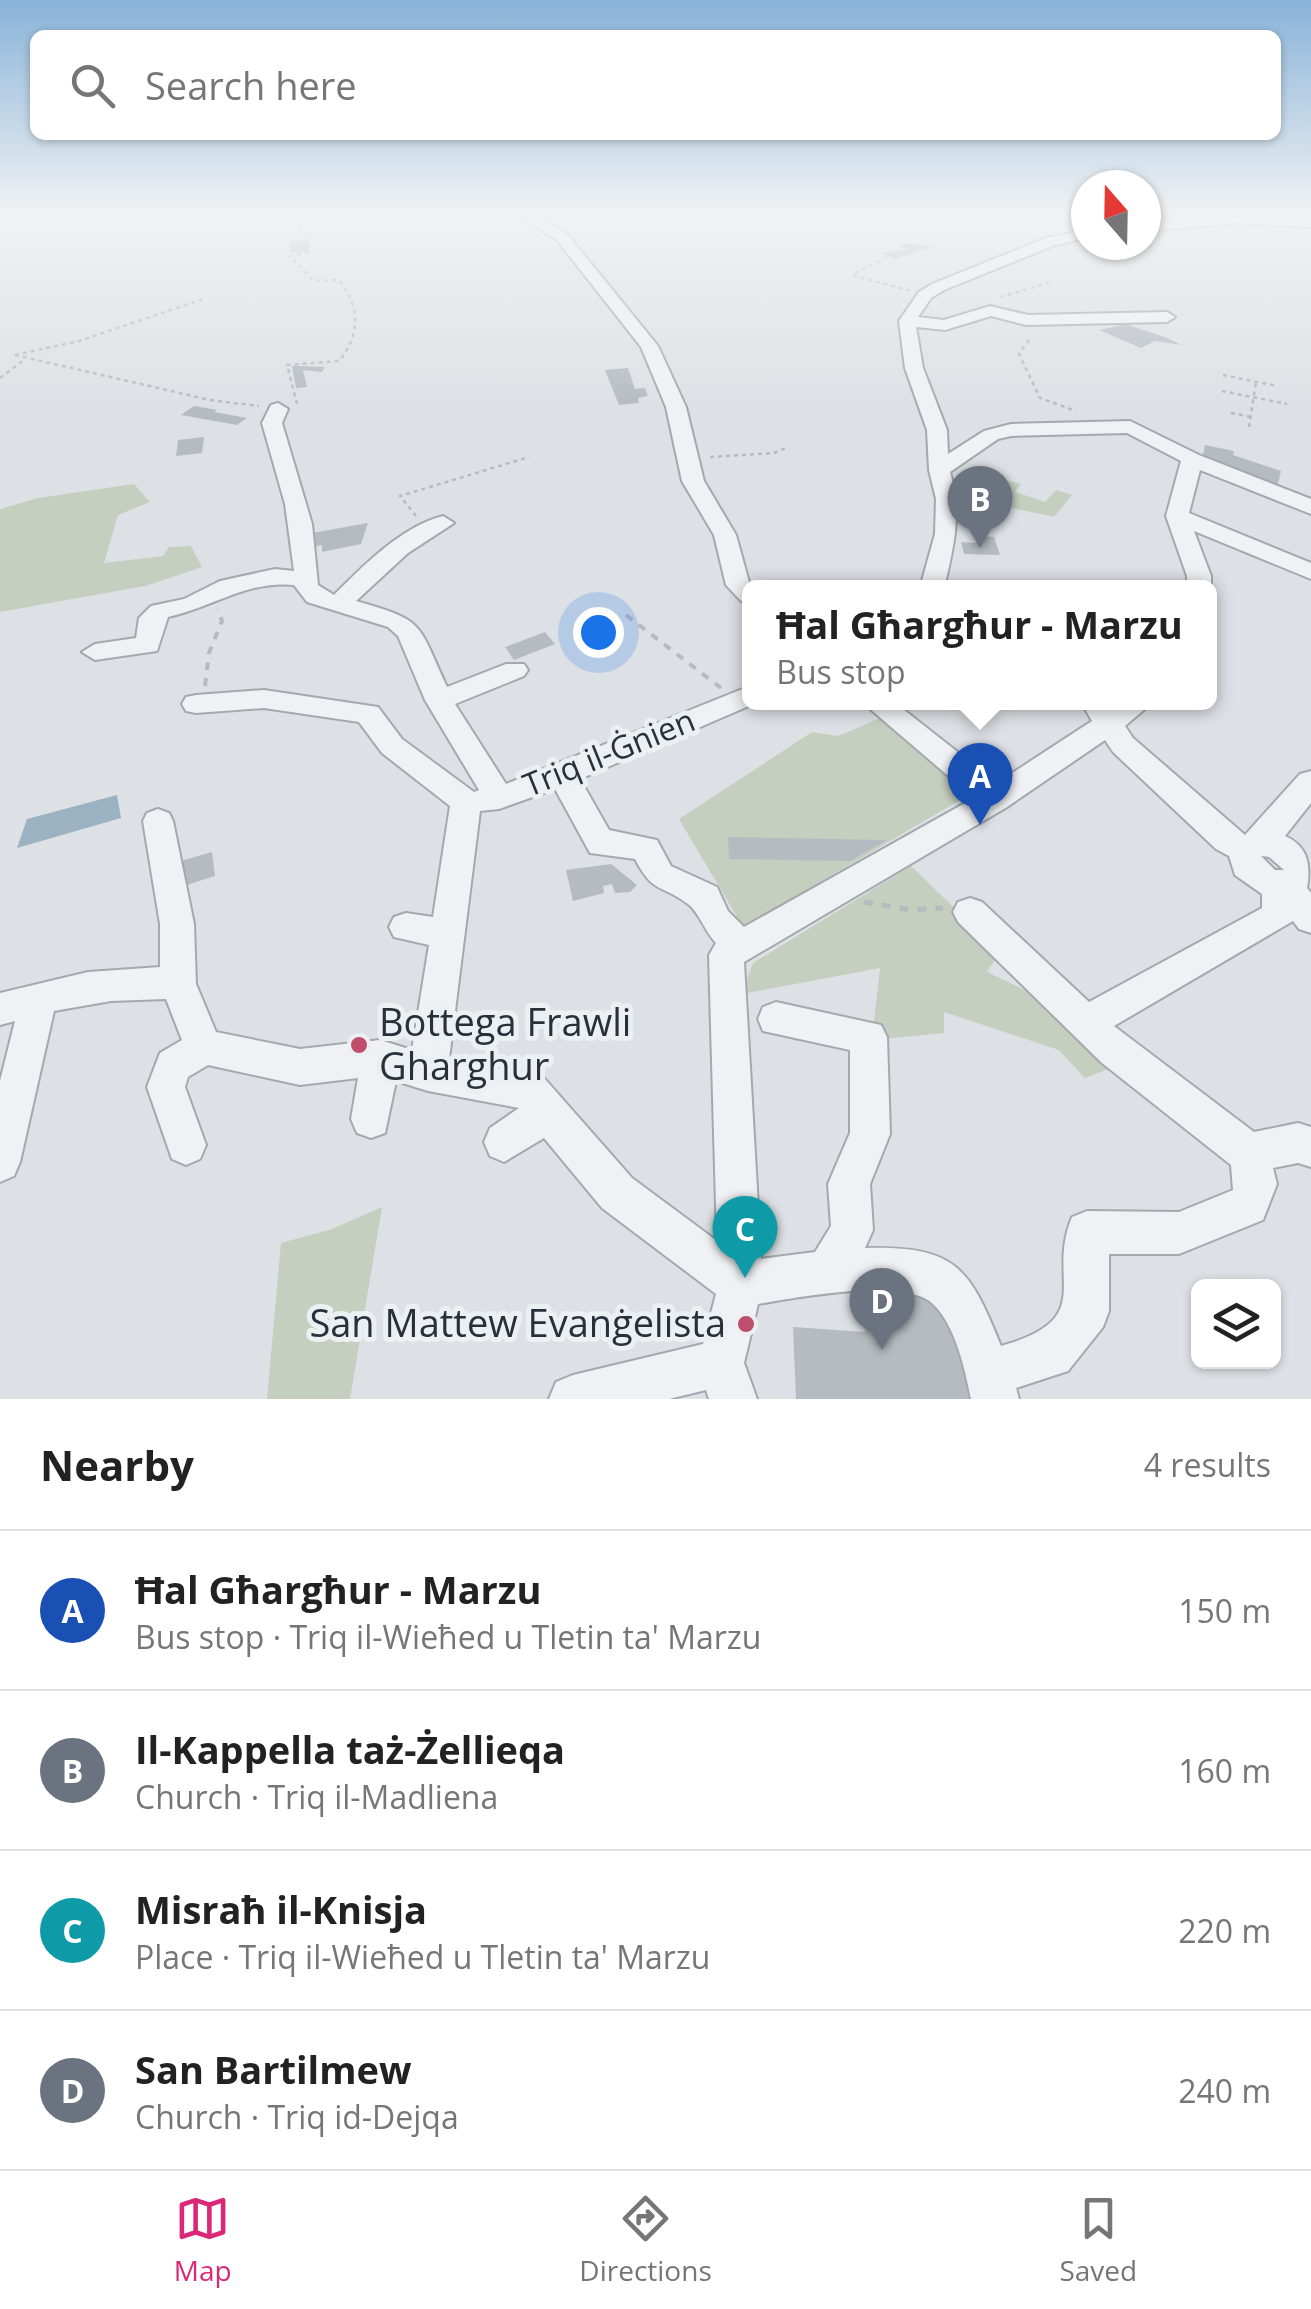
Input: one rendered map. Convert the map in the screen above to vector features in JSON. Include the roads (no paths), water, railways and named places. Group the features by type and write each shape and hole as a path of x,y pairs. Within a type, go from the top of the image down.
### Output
{"street":[{"path":"595,278 649,346 676,407 693,480 724,535 742,589"},
{"path":"934,580 946,534 947,499 939,470 938,430 914,368 907,321 925,295 964,278"},
{"path":"907,321 945,325 990,311 1026,320 1167,317"},
{"path":"278,409 272,422 298,501 308,567 306,587 316,597 397,622 409,632 483,800 448,934 428,1073"},
{"path":"939,470 991,435 1011,430 1130,427 1192,459 1311,507"},
{"path":"1192,459 1176,516 1200,580"},
{"path":"1176,516 1311,572"},
{"path":"338,605 365,577 438,525"},
{"path":"95,652 148,645 152,618 160,610 191,605 220,588 275,576 306,578"},
{"path":"438,700 515,670"},
{"path":"200,697 264,699 368,714 392,746 483,800"},
{"name":"Triq il-Ġnien","path":"483,800 561,776 742,699"},
{"path":"884,710 996,799"},
{"path":"573,1399 727,1381 740,1285 726,955 996,799 1102,713 1123,744 1226,840 1253,846"},
{"path":"561,776 577,796 583,820 601,844 615,841 646,849 660,875 705,896 715,920 742,947"},
{"path":"1294,879 1260,878 1246,866 1253,846 1311,782"},
{"path":"158,822 178,924 178,984 204,1047"},
{"path":"1294,879 1311,919"},
{"path":"1085,1024 1279,914 1294,879"},
{"path":"186,1145 166,1087 173,1066 204,1047 300,1067 380,1058 428,1073 530,1091 617,1193 740,1285 829,1269 924,1274 949,1288 992,1386 1052,1355 1087,1312 1087,1232 1179,1233 1248,1205 1256,1184 1249,1153 1166,1094 1085,1024 970,912"},
{"path":"406,927 448,934"},
{"path":"0,1009 39,997 157,982 178,984"},
{"path":"0,1162 39,997"},
{"path":"776,1018 868,1037 870,1134 849,1184 852,1230 829,1269"},
{"path":"371,1119 380,1058"},
{"path":"504,1142 550,1111"},
{"path":"1249,1153 1298,1143 1311,1147"}],"water":[{"path":"117,795 121,818 17,848 27,819"}],"place":[{"name":"Il-Kappella taż-Żellieqa","path":"980,548"},
{"name":"Ħal Għargħur - Marzu","path":"980,825"},
{"name":"Bottega Frawli Gharghur","path":"359,1045"},
{"name":"Misraħ il-Knisja","path":"745,1278"},
{"name":"San Mattew Evanġelista","path":"746,1324"},
{"name":"San Bartilmew","path":"882,1350"}]}
